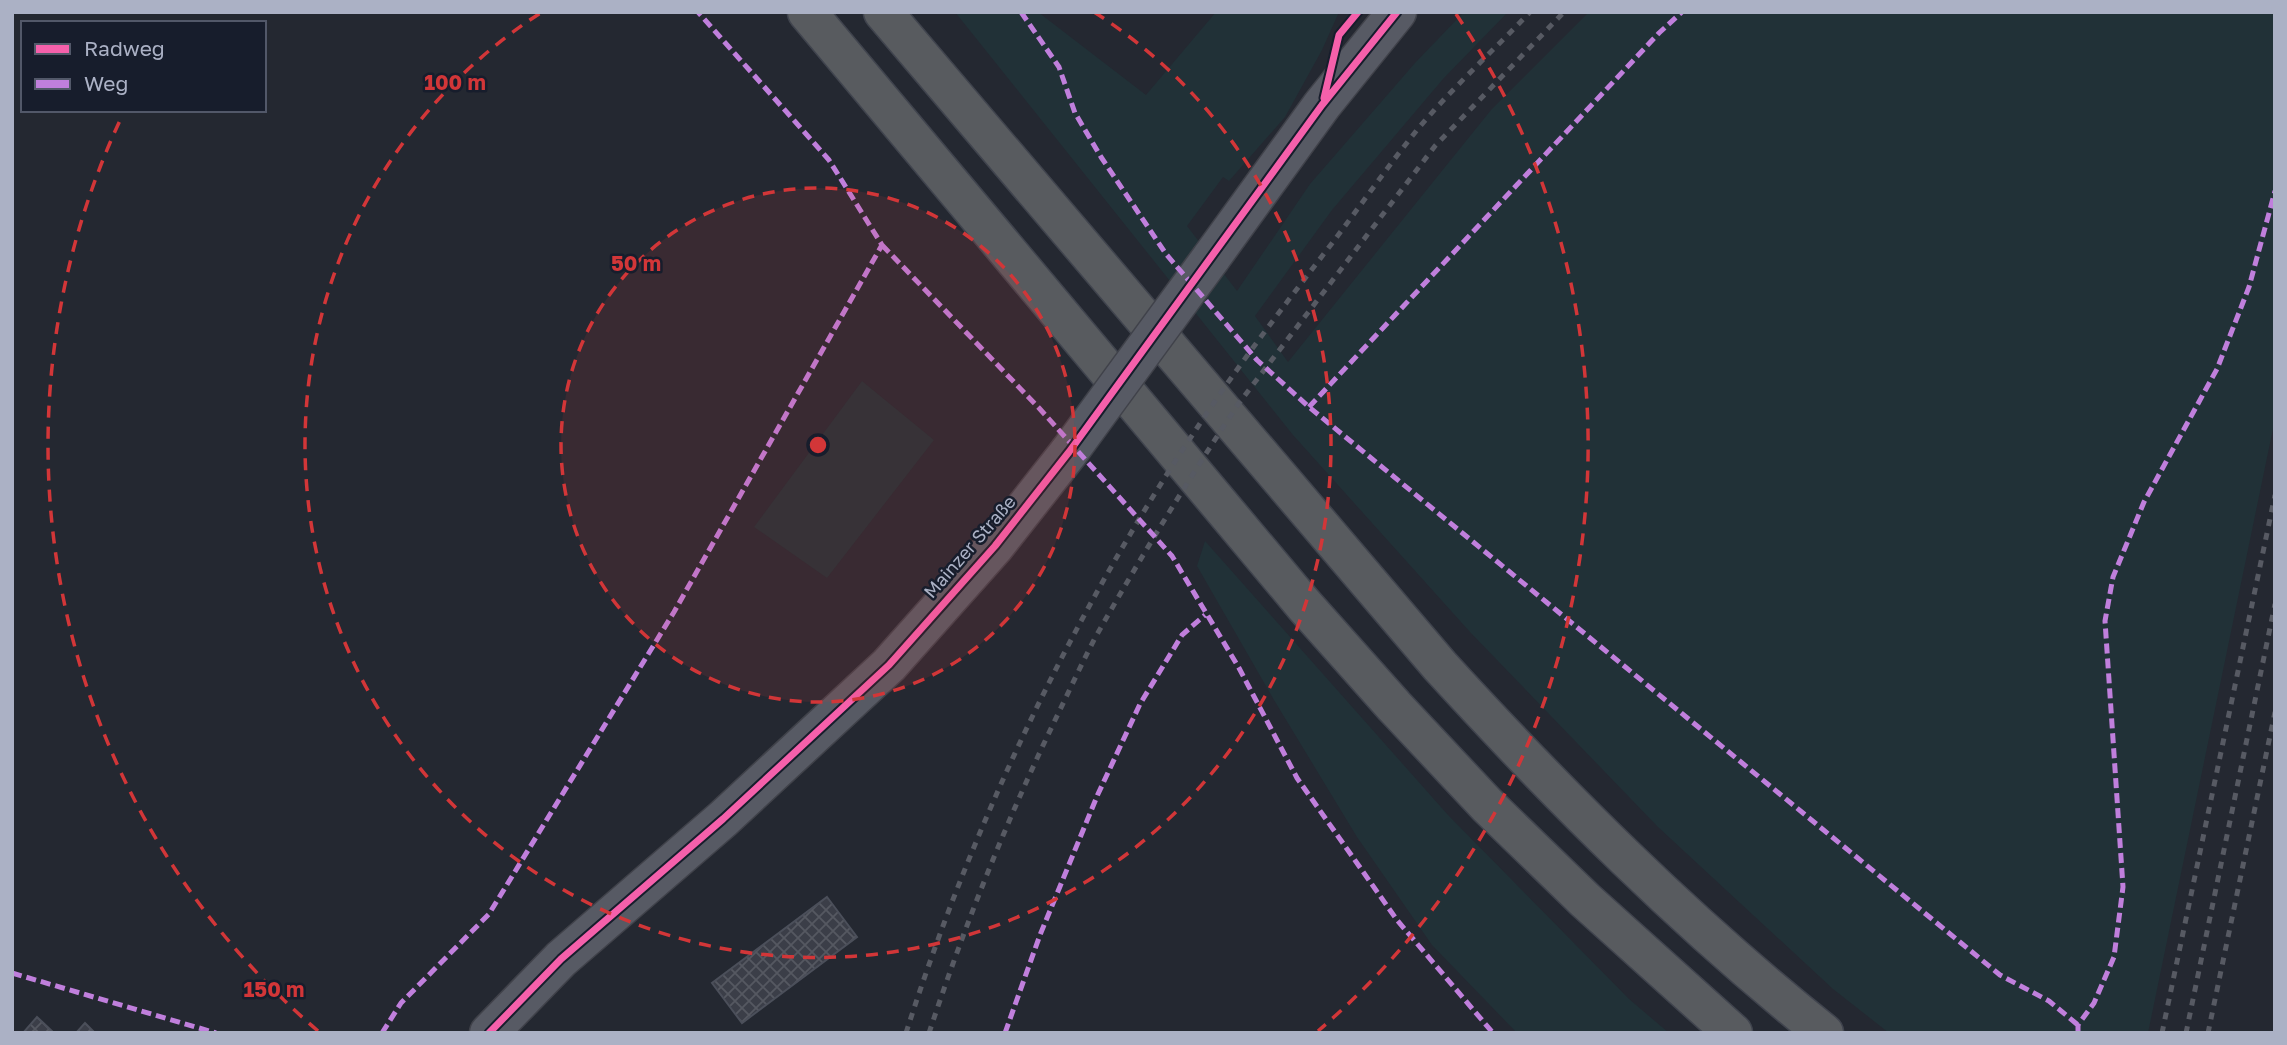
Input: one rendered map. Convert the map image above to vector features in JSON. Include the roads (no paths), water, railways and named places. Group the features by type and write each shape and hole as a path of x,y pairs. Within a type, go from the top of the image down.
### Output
{"highway":[{"path":"807,12 1304,604 1394,706 1488,805 1585,900 1733,1033"},
{"path":"883,12 1326,534 1475,705 1623,856 1709,936 1824,1033"}],"main road":[{"name":"Mainzer Straße","path":"489,1033 561,959 723,820 889,664 995,546 1069,452 1322,105 1397,12"}],"railway":[{"path":"906,1033 963,875 1030,720 1068,645 1152,499 1246,357 1406,144 1444,100 1530,12"},
{"path":"929,1033 988,871 1040,753 1095,638 1183,490 1239,403 1435,146 1564,12"},
{"path":"2162,1033 2275,495"},
{"path":"2186,1033 2275,604"},
{"path":"2208,1033 2275,712"}]}
